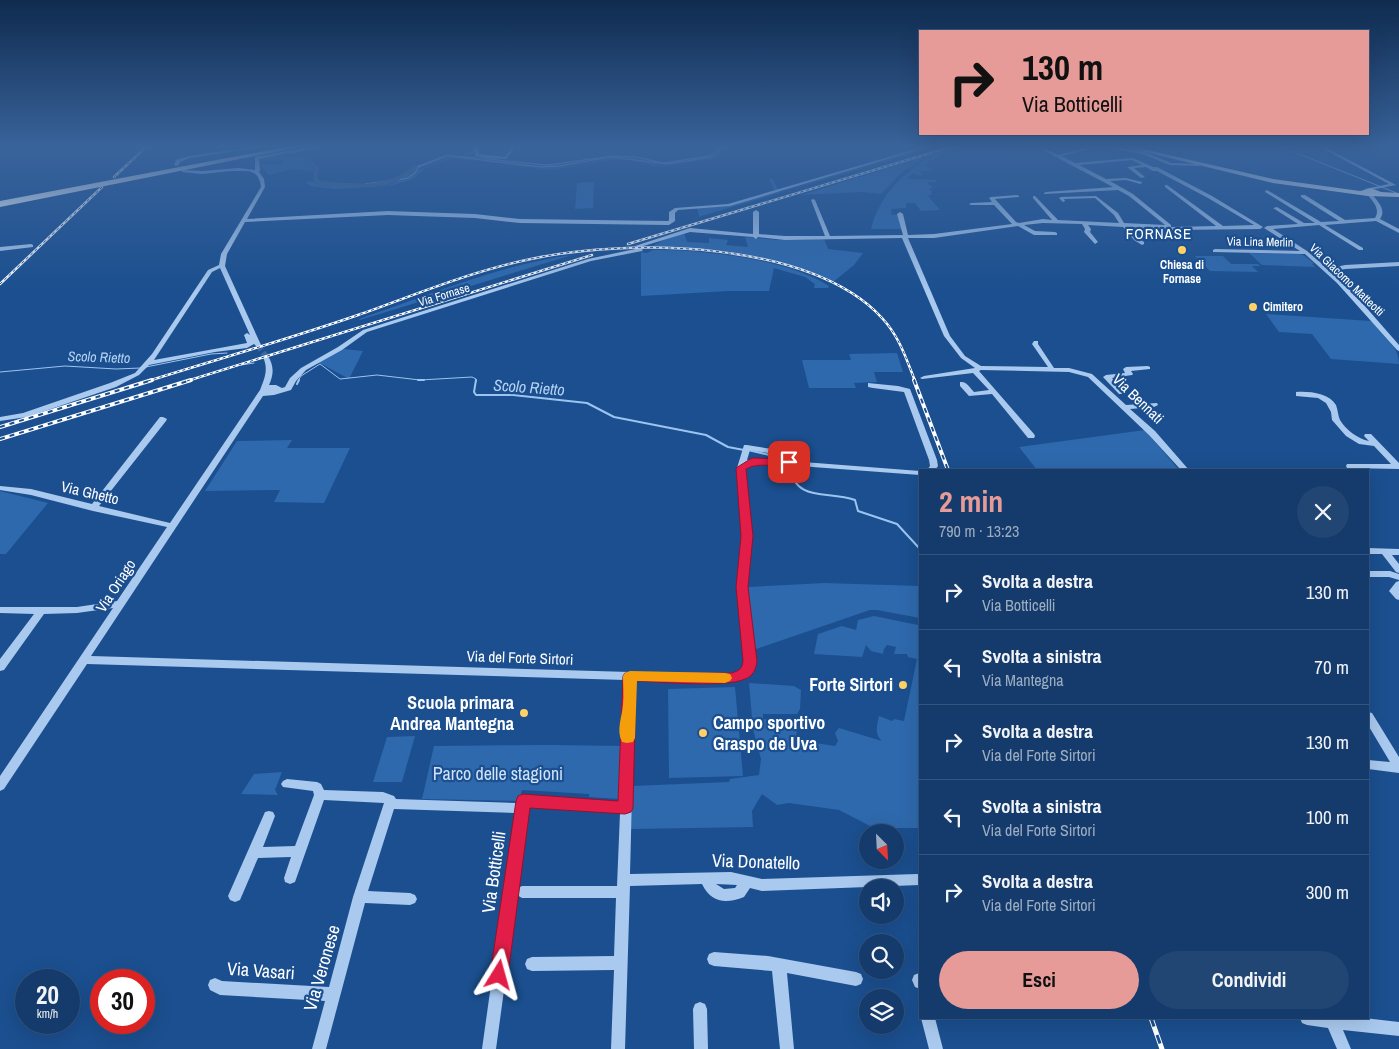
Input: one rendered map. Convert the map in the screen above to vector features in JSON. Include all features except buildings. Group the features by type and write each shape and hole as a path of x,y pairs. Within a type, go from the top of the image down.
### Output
{"highway":[{"path":"0,203 41,195"},
{"path":"0,203 42,195"}],"street":[{"path":"258,195 224,254 222,266 258,345"},
{"path":"243,221 388,213 475,216 520,221 669,223 672,222 672,212 675,210 728,205 762,195"},
{"path":"1129,195 1143,204 1167,226"},
{"path":"1273,195 1361,249"},
{"path":"1374,195 1380,208 1380,215 1377,219"},
{"path":"1016,196 992,196 991,198 1015,223 1036,234 1055,234"},
{"path":"1064,201 1061,198 1094,196 1116,214 1136,240 1142,243"},
{"path":"1180,196 1189,196"},
{"path":"1180,196 1221,227"},
{"path":"1198,196 1206,196"},
{"name":"Via Giacomo Matteotti","path":"1206,196 1266,228 1304,253 1326,271 1399,349"},
{"path":"1303,196 1345,222"},
{"path":"1035,197 1056,221"},
{"path":"813,200 828,238"},
{"path":"971,204 996,203"},
{"path":"1274,208 1303,225"},
{"path":"756,212 756,237"},
{"path":"900,214 905,236 951,342 963,357 977,369 1031,436"},
{"path":"1377,219 1399,224"},
{"path":"1377,219 1399,231"},
{"name":"Via Fornase","path":"269,389 288,388 291,381 308,364 335,352 352,338 365,331 639,248 665,237 694,230 756,237 828,238 939,235 1015,223 1056,221 1181,228 1266,228 1377,219"},
{"path":"1083,222 1088,230 1087,232 1095,242"},
{"path":"0,249 31,246"},
{"name":"Via Lina Merlin","path":"1215,251 1304,253"},
{"path":"1326,271 1345,267 1388,264 1398,267"},
{"path":"0,419 16,418 130,378 146,366 210,271 222,266"},
{"path":"146,366 215,350 247,346 251,344 247,335"},
{"path":"1036,342 1035,344 1055,370"},
{"path":"1045,348 1055,370"},
{"path":"266,357 270,368 269,389"},
{"path":"1094,377 1130,374 1126,369 1148,368"},
{"name":"Via Bennati","path":"924,378 977,369 1079,371 1094,377 1125,406 1184,469"},
{"path":"1106,377 1125,392 1111,393"},
{"path":"964,384 972,394 994,392"},
{"path":"871,386 876,388 898,388 907,391 933,460 934,466 932,469"},
{"name":"Via Oriago","path":"0,786 256,402 269,389"},
{"path":"1299,394 1319,396 1328,400 1336,410 1336,420 1351,437 1362,443 1375,444"},
{"path":"1125,406 1154,405"},
{"path":"93,508 163,419"},
{"path":"1368,436 1398,467"},
{"name":"Via del Forte Sirtori","path":"85,660 630,676 731,678 742,676 749,669 750,661 742,587 747,536 741,468 746,449 787,454 804,462"},
{"name":"Via del Forte Sirtori","path":"741,468 752,461 804,462 840,467 919,472"},
{"path":"1350,466 1398,467"},
{"name":"Via Ghetto","path":"0,488 31,492 174,526"},
{"path":"1369,551 1399,552"},
{"path":"1384,551 1399,570"},
{"path":"1369,574 1390,574 1399,578"},
{"path":"1399,584 1394,591 1399,598"},
{"path":"0,610 77,610 122,604"},
{"path":"0,667 41,611"},
{"path":"618,1049 630,676"},
{"path":"1369,718 1399,767"},
{"path":"1369,765 1399,767"},
{"path":"287,784 317,787 320,795 290,878"},
{"path":"320,795 383,797 390,800 390,804 522,808 523,801 625,808"},
{"name":"Via Veronese","path":"319,1049 360,897 390,804"},
{"name":"Via Botticelli","path":"489,1049 522,808"},
{"path":"235,896 269,816"},
{"path":"254,853 299,851"},
{"name":"Via Donatello","path":"522,892 624,886 707,878 708,884 713,891 727,896 739,893 747,881 762,884 918,880"},
{"path":"360,897 410,900"},
{"path":"714,959 768,963 856,979"},
{"path":"532,964 620,963"},
{"path":"779,966 787,1049"},
{"name":"Via Vasari","path":"215,985 220,988 334,994"},
{"path":"700,1009 701,1049"},
{"path":"928,1019 936,1049"},
{"path":"1320,1019 1399,1029"},
{"path":"1332,1020 1344,1049"}],"green space":[{"path":"576,195 594,195 593,208 575,209"},
{"path":"761,195 773,195 699,217 697,208 727,205"},
{"path":"887,195 931,195 927,195 940,210 921,211 915,203 906,203 906,208 891,209 892,215 899,214 903,229 871,229"},
{"path":"684,233 687,242 709,243 709,238 728,240 726,245 748,247 745,237 777,240 824,239 828,249 863,253 854,265 833,282 811,273 766,260 721,252 651,247 667,238"},
{"path":"653,250 720,254 767,262 811,276 829,286 828,288 814,288 815,284 805,277 774,268 769,291 729,291 641,296 641,252 647,253"},
{"path":"1249,253 1299,254 1314,263 1312,264 1315,267 1262,265"},
{"path":"572,255 360,320 359,319 491,273"},
{"path":"1195,256 1223,256 1231,264 1258,264 1260,266 1252,266 1258,272 1210,271"},
{"path":"1266,314 1371,321 1393,346 1399,364 1331,359 1312,334 1279,332"},
{"path":"344,349 363,351 349,379 318,362"},
{"path":"897,353 903,372 874,372 877,382 854,383 856,388 809,388 802,360 851,360 849,354"},
{"path":"1145,430 1178,469 1036,469 1019,447"},
{"path":"292,440 287,448 350,448 324,503 274,502 280,490 205,491 237,441"},
{"path":"0,491 48,503 6,554 0,554"},
{"path":"824,583 919,586 919,618 870,610 756,649 753,647 744,590 748,587"},
{"path":"874,616 918,625 919,628 919,828 904,828 904,824 866,824 839,810 789,803 777,805 762,794 752,811 753,827 631,829 632,786 729,782 730,779 759,775 761,759 753,729 749,683 794,686 801,690 800,709 797,714 763,714 763,719 795,722 797,726 796,740 835,746 838,741 835,733 839,728 882,741 877,732 879,716 892,721 894,719 904,721 917,659 908,657 907,654 894,654 896,647 887,645 883,654 871,651 866,645 862,657 814,654 818,634 842,626 856,630 858,620"},
{"name":"Campo sportivo Graspo de Uva","path":"735,687 743,776 669,778 668,689"},
{"path":"415,736 402,782 373,782 387,737"},
{"name":"Parco delle stagioni","path":"434,746 625,746 624,785 619,787 619,799 589,797 589,794 522,790 519,801 422,799"},
{"path":"282,772 275,790 278,795 241,794 254,774"}],"waterway":[{"name":"Scolo Rietto","path":"146,367 211,354 227,353"},
{"name":"Scolo Rietto","path":"241,365 254,363"},
{"name":"Scolo Rietto","path":"298,381 301,376 320,364 340,379 377,375 420,380"},
{"name":"Scolo Rietto","path":"0,372 65,366 116,369 141,368"},
{"name":"Scolo Rietto","path":"420,380 472,377 476,380"},
{"name":"Scolo Rietto","path":"297,384 299,380"},
{"name":"Scolo Rietto","path":"476,380 474,392 476,395 513,395 587,403 614,417 706,435 728,447 744,450"},
{"name":"Scolo Rietto","path":"748,450 782,458"},
{"name":"Scolo Rietto","path":"788,465 792,477 798,486 814,493 855,500 858,511 897,524 919,548"}],"tunnel":[{"path":"258,345 266,357"}],"railway":[{"path":"0,284 94,195"},
{"path":"628,244 791,195"},
{"path":"148,381 358,315 487,270 531,259 571,252 616,248 716,251 765,260 811,273 850,292 882,318 902,348 915,381"},
{"path":"187,381 592,255"},
{"path":"0,427 152,380"},
{"path":"0,439 191,380"},
{"path":"914,380 948,469"},
{"path":"1151,1019 1162,1049"}],"slow traffic":[{"path":"627,738 630,676 725,678"}],"place":[{"name":"Chiesa di Fornase","path":"1182,250"},
{"name":"Cimitero","path":"1253,307"},
{"name":"Forte Sirtori","path":"903,685"},
{"name":"Scuola primara Andrea Mantegna","path":"524,713"},
{"name":"Campo sportivo Graspo de Uva","path":"703,733"}],"district":[{"name":"FORNASE","path":"1159,234"}],"route":[{"path":"499,975 523,801 625,808 630,676 735,678 742,676 749,669 750,661 742,587 747,536 741,468 752,461 789,462"}]}
